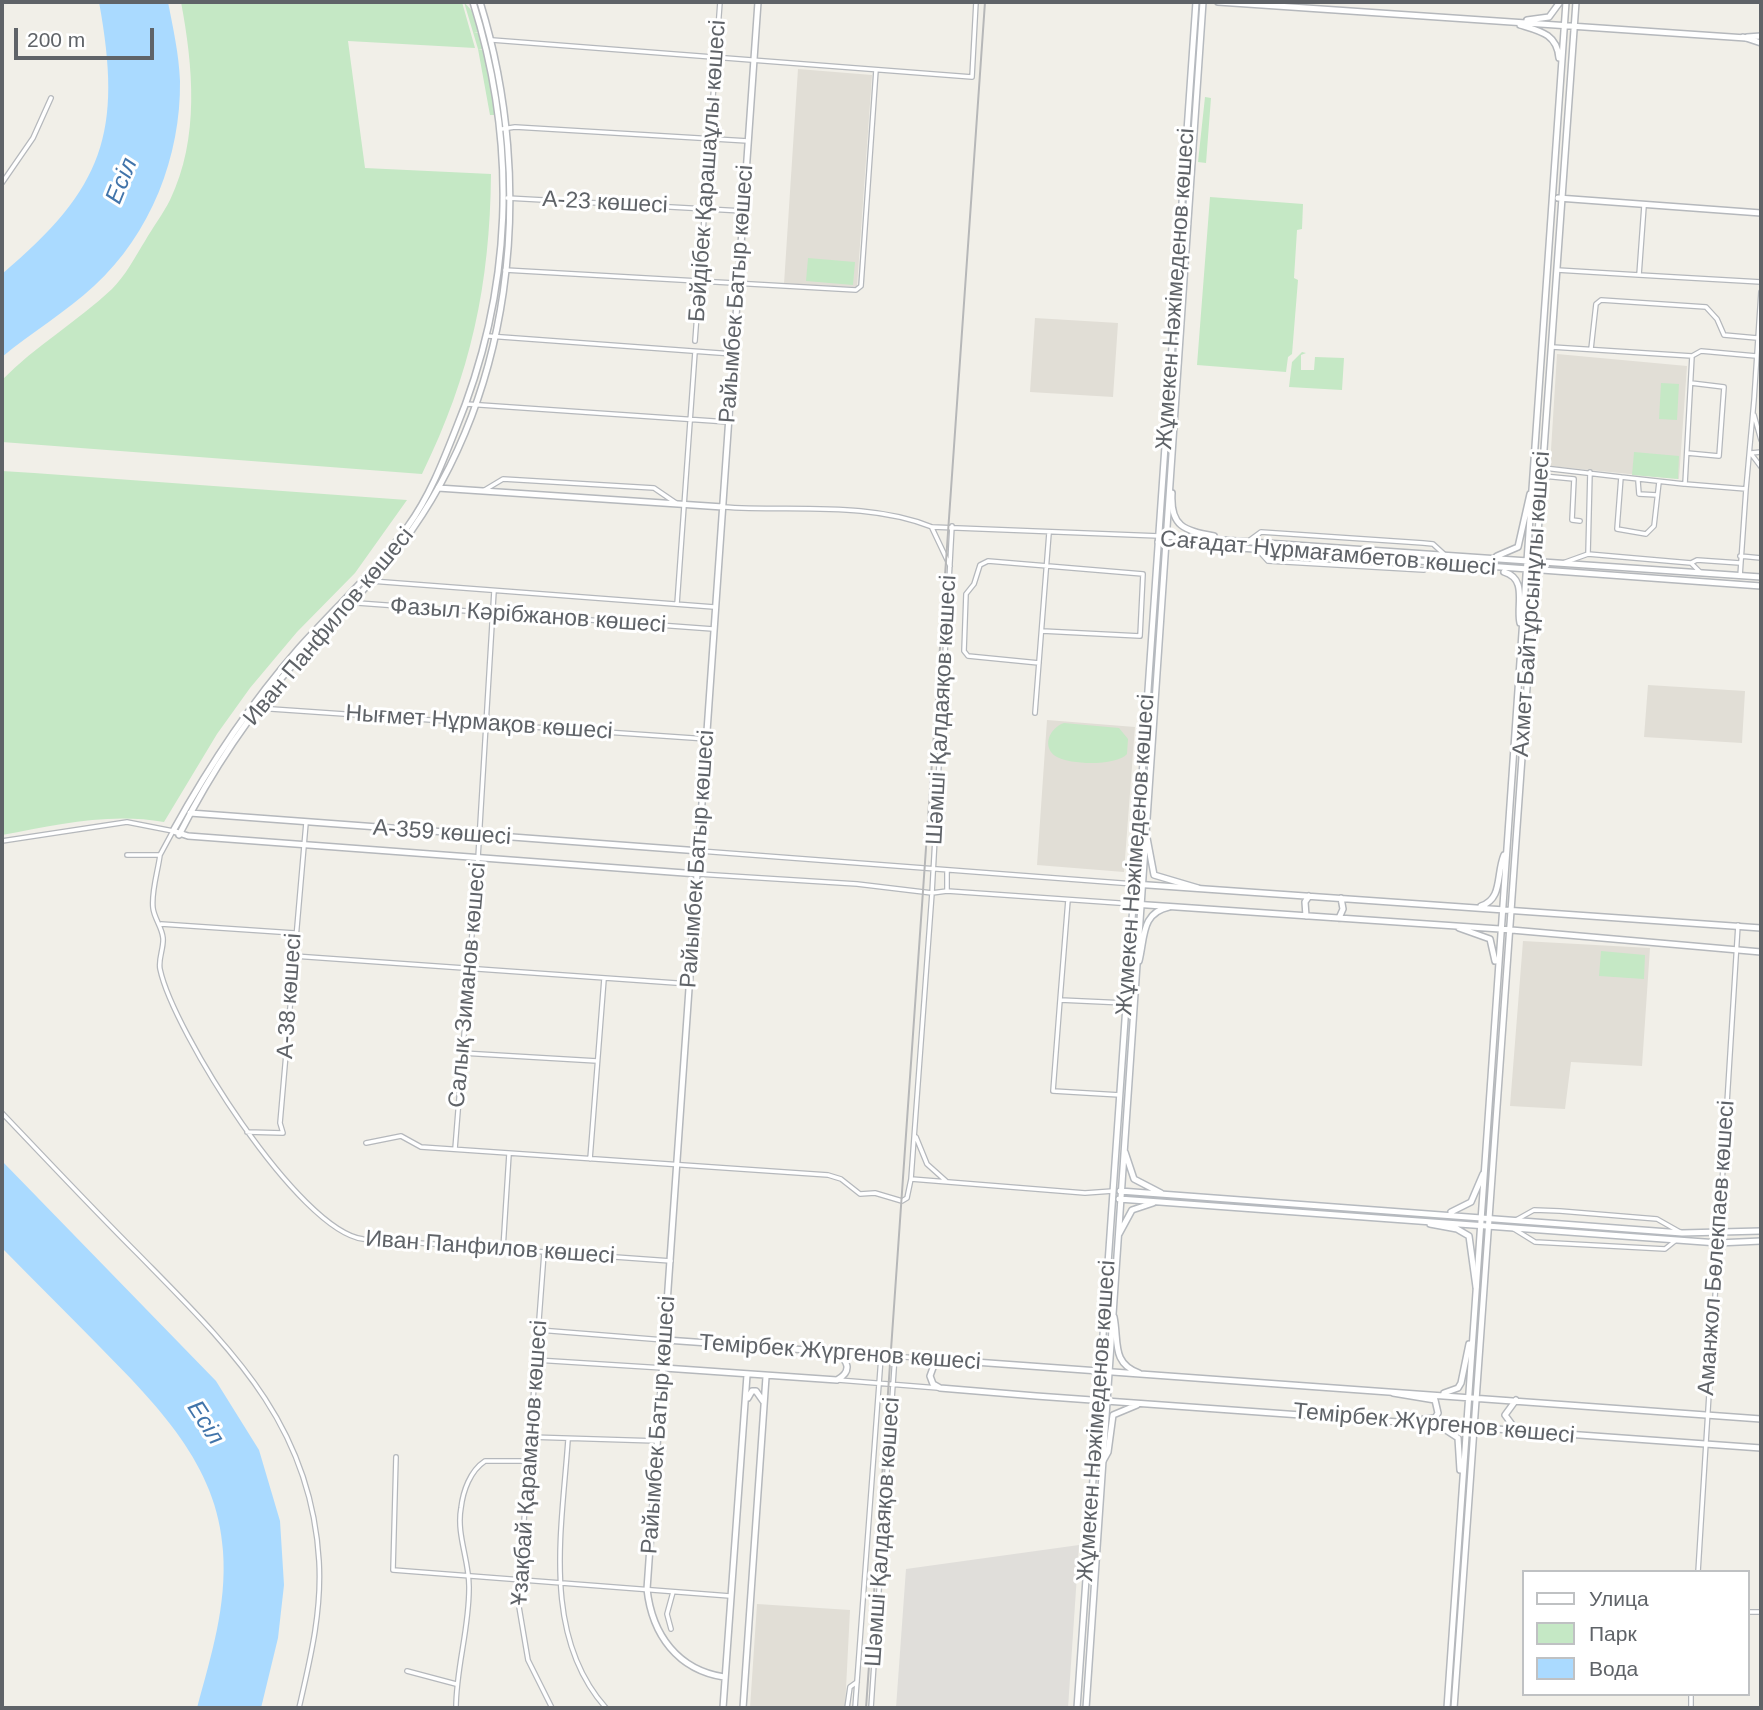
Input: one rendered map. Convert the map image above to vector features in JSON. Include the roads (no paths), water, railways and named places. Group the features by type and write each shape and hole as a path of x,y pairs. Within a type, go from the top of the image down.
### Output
{"street":[{"name":"Иван Панфилов көшесі","path":"473,2 505,128"},
{"name":"Иван Панфилов көшесі","path":"176,833 255,707 300,648 369,580 415,526 439,488 475,404 503,270 508,197 505,128 492,40 480,2"},
{"name":"Бәйдібек Қарашаұлы көшесі","path":"695,341 720,2"},
{"name":"Райымбек Батыр көшесі","path":"724,1677 701,1673 677,1656 659,1633 649,1606 647,1590 758,2"},
{"path":"492,40 972,77 976,2"},
{"name":"Жұмекен Нәжімеденов көшесі","path":"1086,1708 1146,829 1196,2"},
{"name":"Жұмекен Нәжімеденов көшесі","path":"1077,1708 1125,1003 1162,539 1170,471 1203,2"},
{"path":"1218,2 1761,39"},
{"path":"1242,2 1251,4"},
{"path":"1507,22 1549,17 1557,10 1560,2"},
{"name":"Ахмет Байтұрсынұлы көшесі","path":"1483,1226 1480,1216 1566,2"},
{"name":"Ахмет Байтұрсынұлы көшесі","path":"1483,1226 1488,1207 1576,2"},
{"path":"1507,22 1544,32 1556,42 1560,93"},
{"path":"503,270 738,286 856,290 862,286 876,70"},
{"path":"2,183 33,138 51,97"},
{"path":"505,128 748,141"},
{"name":"А-23 көшесі","path":"508,197 743,211"},
{"path":"1552,198 1761,213"},
{"path":"1639,275 1644,206"},
{"path":"1556,270 1761,282"},
{"path":"1740,576 1761,292"},
{"path":"1591,349 1596,304 1601,300 1706,307 1717,319 1724,335 1757,338"},
{"name":"Иван Панфилов көшесі","path":"369,580 432,488 491,337"},
{"path":"491,337 733,354"},
{"path":"1550,346 1692,356 1701,351 1756,356"},
{"path":"677,604 681,505 695,352"},
{"path":"1685,484 1692,356"},
{"path":"1687,453 1719,456 1724,387 1690,383"},
{"path":"1754,400 1761,440"},
{"path":"466,404 728,422"},
{"path":"1751,454 1761,452"},
{"path":"1751,454 1761,467"},
{"path":"1542,468 1590,472 1638,481 1746,489"},
{"path":"1170,471 1171,508 1182,528 1237,540"},
{"path":"1588,554 1590,472"},
{"path":"1541,476 1574,479 1572,520 1580,521"},
{"path":"1621,477 1617,529 1646,534 1652,531 1659,482"},
{"path":"483,492 503,479 654,488 681,505"},
{"path":"1638,481 1639,494 1657,495"},
{"path":"432,488 766,510 810,508 882,514 913,519 932,527 950,568"},
{"path":"1480,558 1502,556 1518,547 1532,488"},
{"name":"Шәмші Қалдаяқов көшесі","path":"911,1179 932,893 952,526"},
{"name":"Сағадат Нұрмағамбетов көшесі","path":"932,527 1162,539 1257,549 1761,586"},
{"path":"1250,540 1261,532 1423,543 1433,544 1447,556"},
{"path":"1035,713 1049,533"},
{"name":"Сағадат Нұрмағамбетов көшесі","path":"1162,539 1250,540 1704,576 1761,578"},
{"path":"1257,549 1268,561 1424,570 1433,562"},
{"path":"1559,564 1588,554 1691,563 1697,560 1740,563"},
{"path":"1741,556 1761,558"},
{"path":"1039,663 968,656 963,645 966,594 974,584 980,565 988,561 1143,574 1140,636 1042,631"},
{"path":"1691,563 1704,576"},
{"path":"1467,565 1508,572 1516,578 1520,587 1518,613 1522,631"},
{"path":"369,580 714,607"},
{"name":"Салық Зиманов көшесі","path":"455,1149 467,968 478,858 494,591"},
{"name":"Фазыл Кәрібжанов көшесі","path":"346,602 713,629"},
{"name":"Нығмет Нұрмақов көшесі","path":"255,707 707,739"},
{"name":"А-359 көшесі","path":"187,812 700,851"},
{"path":"2,841 127,822 176,833 303,845 857,884 932,893 947,891 1500,929 1761,952"},
{"name":"А-38 көшесі","path":"247,1132 283,1133 281,1122 294,933 306,823"},
{"path":"1146,829 1154,875 1198,888"},
{"path":"176,833 160,855 153,908 160,925 294,933"},
{"path":"1477,907 1490,903 1495,897 1506,849"},
{"path":"700,851 1761,928"},
{"path":"127,855 160,855"},
{"path":"947,869 947,891"},
{"path":"1306,916 1305,902 1310,896"},
{"path":"1339,918 1343,909 1341,898"},
{"path":"1068,900 1053,1091 1120,1095"},
{"path":"1136,967 1147,920 1154,912 1169,907"},
{"name":"Иван Панфилов көшесі","path":"160,925 163,938 159,967 193,1047 247,1132 301,1195 349,1236 671,1261"},
{"name":"Аманжол Бөлекпаев көшесі","path":"1699,1570 1706,1416 1738,925"},
{"path":"1454,926 1490,939 1497,975"},
{"path":"294,956 690,984"},
{"path":"590,1159 604,979"},
{"path":"1060,1000 1125,1003"},
{"path":"461,1052 597,1061"},
{"path":"2,1113 222,1339 266,1396 299,1463 313,1514 319,1561 319,1603 299,1708"},
{"path":"914,1132 927,1164 948,1182"},
{"path":"366,1143 401,1136 421,1147 828,1175 841,1179 860,1194 885,1195 897,1202 907,1198 911,1179 1480,1216 1682,1233 1761,1231"},
{"path":"1124,1148 1134,1179 1164,1194"},
{"path":"503,1250 509,1154"},
{"path":"1446,1214 1471,1202 1483,1174"},
{"path":"1100,1193 1113,1199 1718,1243 1760,1242"},
{"path":"1118,1237 1132,1210 1157,1202"},
{"path":"1516,1220 1534,1210 1560,1211 1657,1219 1682,1233"},
{"path":"1424,1221 1457,1229 1469,1236 1476,1287"},
{"path":"1454,1708 1462,1487 1472,1335 1483,1226"},
{"path":"1447,1708 1474,1427 1483,1226"},
{"path":"1513,1228 1535,1242 1665,1249 1678,1239"},
{"name":"Ұзақбай Қараманов көшесі","path":"544,1253 518,1601 528,1660 552,1708"},
{"path":"1113,1312 1118,1358 1128,1369 1148,1376"},
{"name":"Темірбек Жүргенов көшесі","path":"538,1330 881,1357 895,1355 1100,1373 1476,1396 1761,1419"},
{"path":"1441,1394 1458,1388 1461,1383 1472,1335"},
{"path":"835,1352 846,1360 848,1367 846,1374 837,1380"},
{"name":"Шәмші Қалдаяқов көшесі","path":"871,1708 895,1355"},
{"name":"Шәмші Қалдаяқов көшесі","path":"855,1708 881,1357"},
{"name":"Темірбек Жүргенов көшесі","path":"536,1360 1761,1448"},
{"path":"940,1388 933,1384 930,1372 934,1365 947,1360"},
{"path":"723,1708 747,1375"},
{"path":"743,1708 766,1377"},
{"path":"1383,1419 1430,1420 1438,1413 1435,1400 1388,1390"},
{"path":"745,1407 752,1391 760,1393 764,1406"},
{"path":"1516,1430 1505,1415 1517,1399"},
{"path":"1103,1462 1108,1452 1113,1415 1128,1406 1150,1403"},
{"path":"1432,1423 1451,1431 1458,1438 1462,1487"},
{"path":"530,1437 659,1441"},
{"path":"568,1440 561,1583 568,1643 591,1688 606,1708"},
{"path":"396,1457 393,1570 730,1596"},
{"path":"456,1708 456,1684 467,1628 469,1575 463,1551 460,1511 465,1489 474,1471 485,1461 528,1461"},
{"path":"671,1629 667,1614 673,1592"},
{"path":"407,1671 456,1684"},
{"path":"847,1708 850,1687 858,1682"}],"water":[{"name":"Есіл","path":"99,2 168,2 180,81 175,137 168,165 147,218 114,265 94,286 2,357 2,274 64,214 84,185 98,155 106,123 108,88 106,48"},
{"name":"Есіл","path":"2,1161 216,1381 259,1450 280,1521 284,1585 278,1638 261,1708 197,1708 217,1631 223,1591 223,1551 219,1520 210,1491 181,1438 142,1390 2,1248"}],"tram line":[{"path":"866,1708 985,2"}]}
